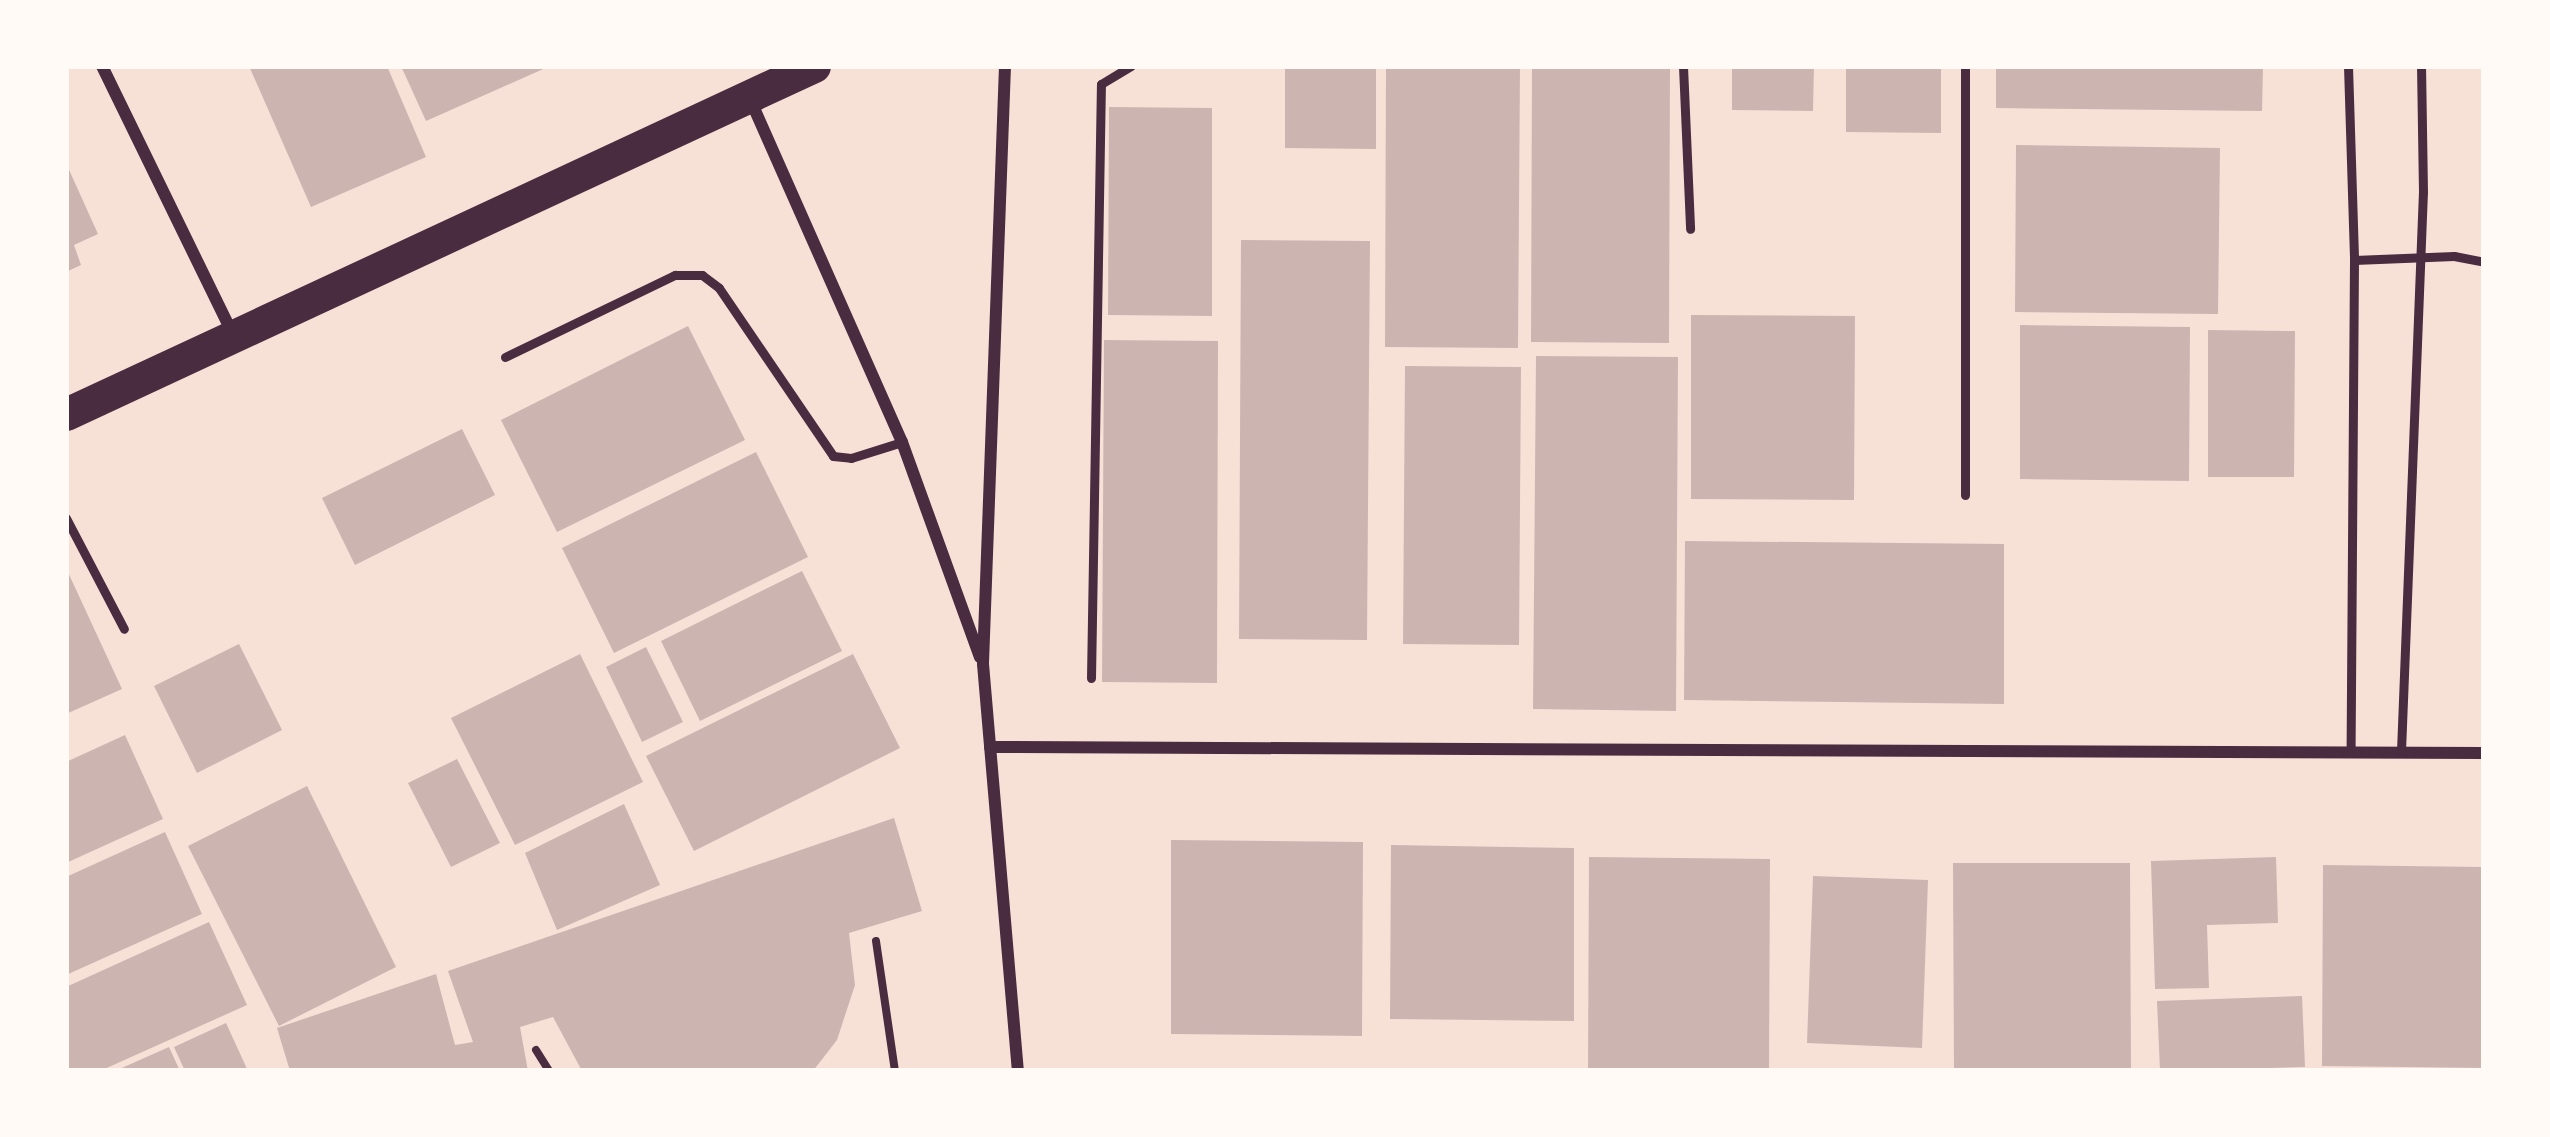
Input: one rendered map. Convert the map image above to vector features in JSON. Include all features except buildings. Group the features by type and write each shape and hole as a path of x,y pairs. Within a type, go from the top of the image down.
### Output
{"highway":[{"path":"66,414 747,93 814,66"}],"street":[{"path":"102,66 233,337"},
{"path":"1005,66 983,664 1018,1071"},
{"path":"747,93 902,442 983,664"},
{"path":"990,747 2484,753"}],"lane":[{"path":"1091,678 1101,84 1131,66"},
{"path":"1683,66 1690,229"},
{"path":"1965,66 1965,495"},
{"path":"2348,66 2354,260 2351,751"},
{"path":"2401,751 2420,259 2421,66"},
{"path":"2354,260 2454,256 2484,262"},
{"path":"505,357 675,275 702,275 719,289 833,456 851,458 902,442"},
{"path":"66,518 124,629"}],"path":[{"path":"876,940 896,1071"},
{"path":"536,1050 549,1071"}]}
